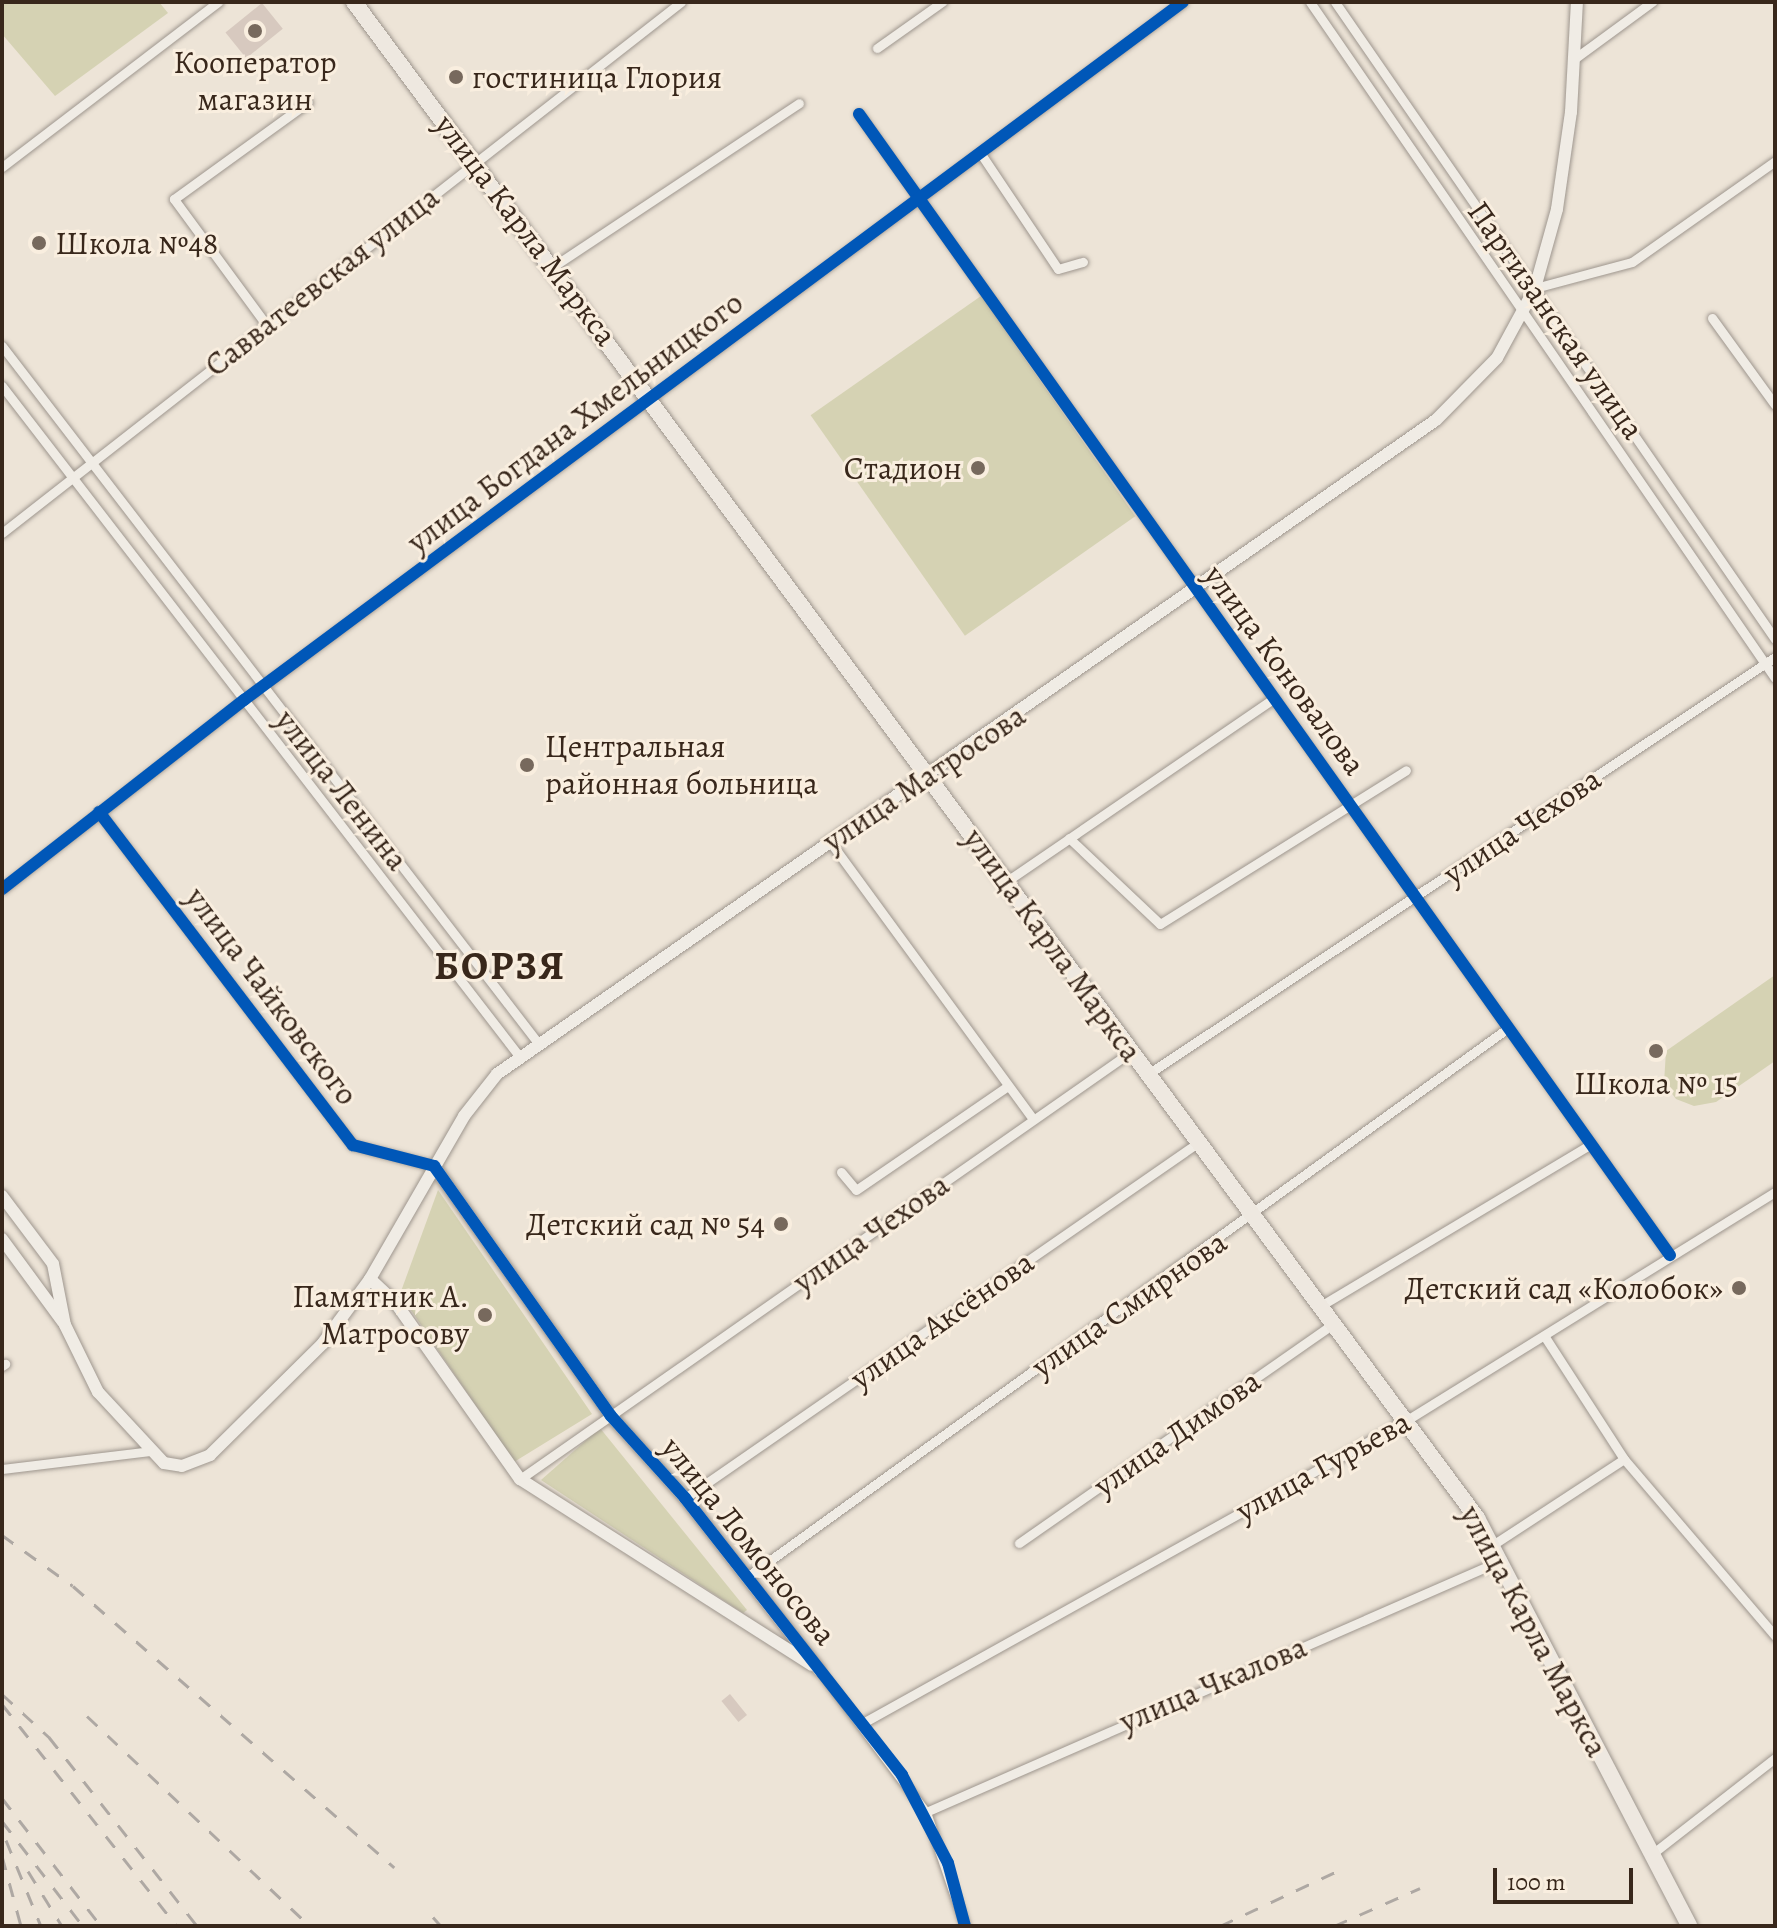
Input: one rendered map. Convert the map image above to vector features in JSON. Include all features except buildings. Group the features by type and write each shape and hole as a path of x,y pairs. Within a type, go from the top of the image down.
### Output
{"highway":[{"name":"улица Карла Маркса","path":"354,2 652,398 1148,1074 1407,1420 1494,1544 1689,1926"}],"street":[{"path":"2,167 218,2"},
{"name":"Савватеевская улица","path":"2,533 75,479 265,323 681,2"},
{"path":"877,48 942,2"},
{"name":"улица Богдана Хмельницкого","path":"2,889 244,700 1183,2"},
{"name":"Партизанская улица","path":"1310,2 1775,678"},
{"name":"Партизанская улица","path":"1335,2 1775,639"},
{"name":"улица Матросова","path":"150,1451 164,1463 182,1466 210,1455 323,1343 370,1279 434,1166 477,1098 519,1056 1197,591 1436,420 1497,358 1535,288 1557,209 1574,59 1577,2"},
{"path":"1574,59 1652,2"},
{"path":"265,323 174,199 308,102"},
{"path":"554,266 799,103"},
{"name":"улица Коновалова","path":"859,114 1670,1255"},
{"path":"981,154 1058,269 1083,262"},
{"path":"1535,288 1632,262 1774,164"},
{"path":"1712,318 1775,405"},
{"name":"улица Ленина","path":"2,346 538,1043"},
{"name":"улица Ленина","path":"2,386 519,1056"},
{"name":"улица Чехова","path":"1148,1074 1775,657"},
{"path":"1007,881 1274,698"},
{"path":"1069,838 1160,924 1406,770"},
{"name":"улица Чайковского","path":"99,812 353,1145 434,1166"},
{"path":"831,843 1033,1119"},
{"name":"улица Смирнова","path":"747,1577 1254,1215 1508,1028"},
{"name":"улица Чехова","path":"520,1479 593,1423 611,1416 1132,1051"},
{"name":"улица Чехова","path":"841,1172 856,1190 1008,1086"},
{"name":"улица Аксёнова","path":"685,1498 1199,1142"},
{"path":"1322,1305 1591,1144"},
{"name":"улица Ломоносова","path":"434,1166 611,1416 685,1498 926,1812 965,1926"},
{"name":"улица Гурьева","path":"861,1724 1407,1420 1775,1192"},
{"path":"2,1196 53,1264 65,1325"},
{"path":"2,1239 65,1325 98,1392 150,1451"},
{"name":"улица Ломоносова","path":"370,1279 395,1302 520,1479 820,1671"},
{"name":"улица Димова","path":"1019,1543 1334,1322"},
{"path":"1545,1337 1624,1459 1775,1636"},
{"path":"2,1469 150,1451"},
{"path":"1494,1544 1624,1459"},
{"name":"улица Чкалова","path":"926,1812 1502,1560"},
{"path":"1652,1854 1775,1758"}],"shaded area":[{"path":"2,2 159,2 168,13 55,96 2,34"},
{"name":"Стадион","path":"981,296 1135,516 965,636 811,415"},
{"path":"1775,975 1775,1061 1716,1102 1694,1106 1676,1099 1664,1083 1666,1051"},
{"path":"438,1190 592,1414 514,1462 400,1294"},
{"path":"600,1428 747,1610 743,1613 541,1480"}],"railway":[{"path":"2,1535 73,1586 394,1867"},
{"path":"2,1694 49,1737 197,1926"},
{"path":"2,1704 177,1926"},
{"path":"87,1716 310,1926"},
{"path":"2,1798 101,1926"},
{"path":"2,1821 83,1926"},
{"path":"6,1840 41,1926"},
{"path":"2,1856 21,1926"},
{"path":"1220,1926 1344,1868"},
{"path":"28,1871 62,1926"},
{"path":"1334,1926 1420,1888"},
{"path":"433,1917 441,1926"}],"cycle path":[{"path":"2,889 244,700 1183,2"},
{"path":"859,114 1670,1255"},
{"path":"99,812 353,1145 434,1166 611,1416 685,1498 902,1775 948,1863 965,1926"}],"place":[{"name":"Кооператор магазин","path":"255,31"},
{"name":"гостиница Глория","path":"456,77"},
{"name":"Школа №48","path":"39,243"},
{"name":"Стадион","path":"978,468"},
{"name":"Центральная районная больница","path":"527,765"},
{"name":"Школа № 15","path":"1656,1051"},
{"name":"Детский сад № 54","path":"781,1224"},
{"name":"Детский сад «Колобок»","path":"1739,1288"},
{"name":"Памятник А. Матросову","path":"485,1315"}],"district":[{"name":"БОРЗЯ","path":"500,966"}]}
